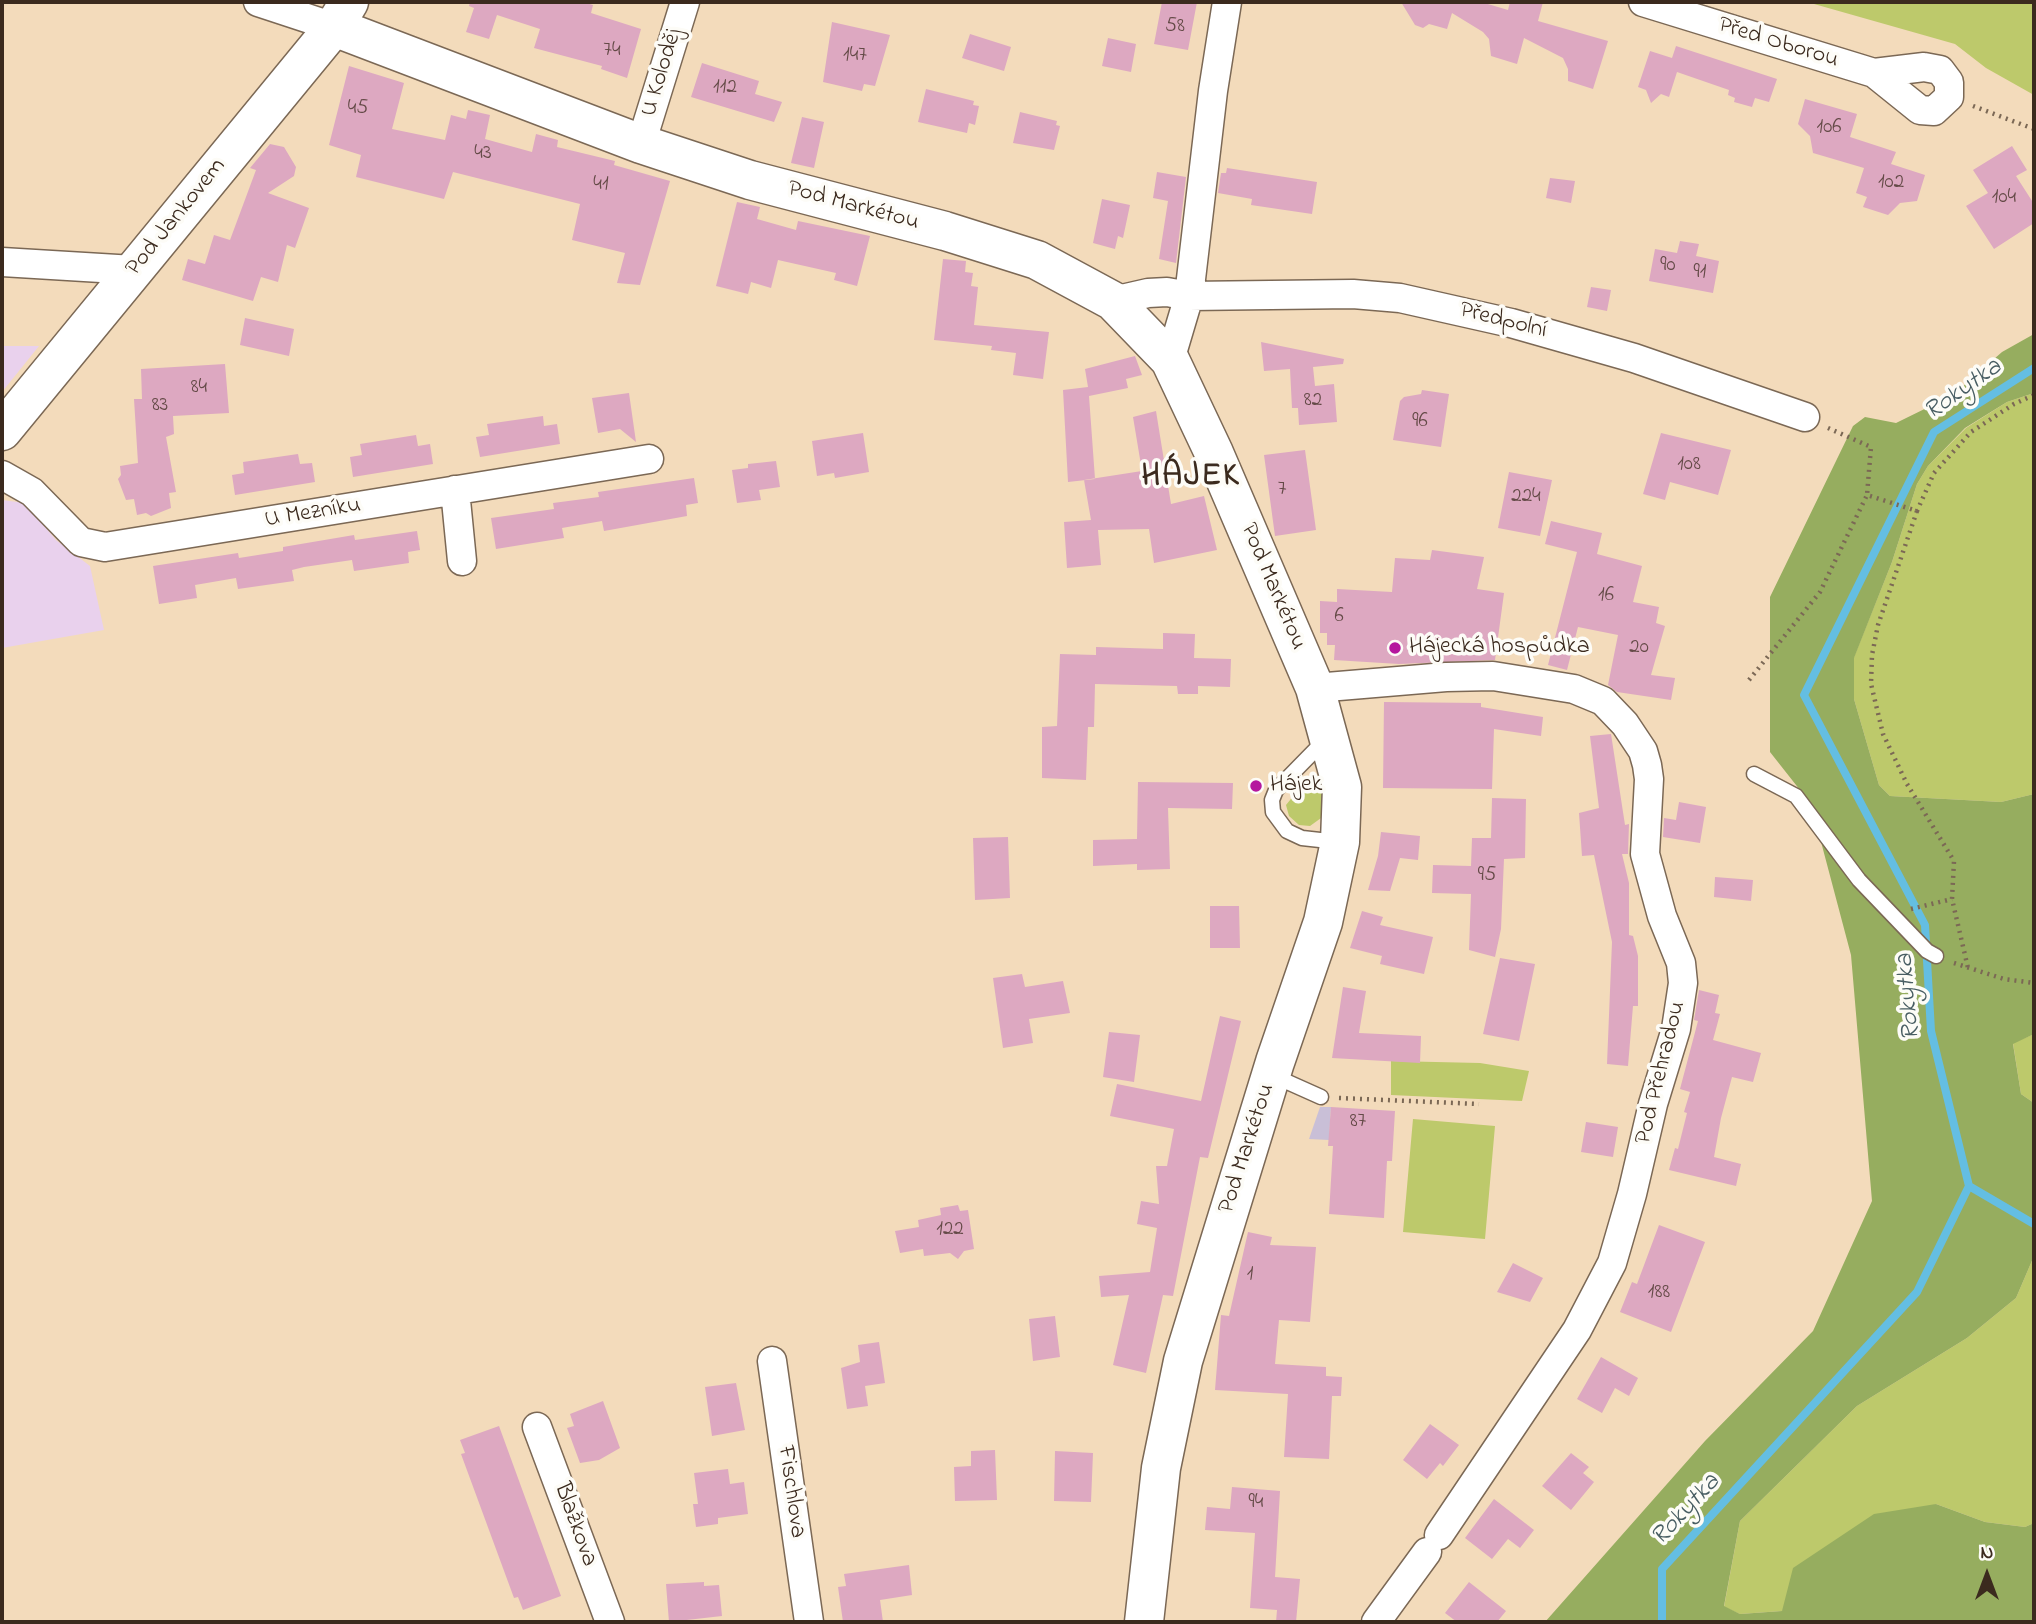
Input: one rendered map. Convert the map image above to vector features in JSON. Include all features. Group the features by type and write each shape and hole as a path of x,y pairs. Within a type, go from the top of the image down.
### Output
{"street":[{"path":"258,2 341,15"},
{"name":"U Koloděj","path":"641,144 685,2"},
{"path":"1170,360 1189,296 1213,91 1227,2"},
{"name":"Před Oborou","path":"1643,2 1874,74 1933,68 1946,76 1949,82 1949,97"},
{"name":"Pod Markétou","path":"341,15 641,144 750,180 1001,246 1037,260 1112,301 1170,360 1214,453 1315,688 1342,787 1340,842 1328,905 1198,1305 1170,1413 1144,1622"},
{"name":"Pod Jankovem","path":"2,431 341,15"},
{"path":"2,262 134,270"},
{"name":"Předpolní","path":"1112,301 1148,293 1189,296 1353,294 1400,298 1511,323 1634,358 1805,417"},
{"name":"U Mezníku","path":"2,475 33,492 81,542 106,547 649,459"},
{"path":"455,490 462,561"},
{"name":"Pod Přehradou","path":"1315,688 1446,677 1493,676 1574,689 1603,701 1625,724 1643,751 1647,765 1649,779 1645,853 1662,916 1681,963 1683,983 1676,1030 1653,1104 1612,1262 1577,1330 1433,1544 1376,1622"},
{"name":"Fischlova","path":"772,1361 809,1622"},
{"name":"Blažkova","path":"537,1427 610,1622"}],"lane":[{"path":"1328,737 1276,790 1272,800 1273,812 1287,831 1302,838 1340,842"},
{"path":"1754,774 1796,796 1859,880 1927,951 1936,956"},
{"path":"1271,1075 1321,1097"}],"path":[{"path":"1949,97 2034,129"},
{"path":"2034,395 2014,404 1971,432 1934,473 1917,510 1878,625 1872,654 1871,684 1883,734 1907,784 1954,861 1952,899 1968,968 2034,983"},
{"path":"1749,680 1819,592 1867,495 1871,447 1805,417"},
{"path":"1867,495 1917,510"},
{"path":"1906,910 1933,906 1952,899"},
{"path":"1321,1097 1479,1104"}],"shaded area":[{"path":"2,346 39,346 2,392"},
{"path":"2,500 25,503 56,540 90,566 104,630 2,648"},
{"path":"1320,1107 1331,1107 1329,1140 1309,1139"}],"green space":[{"path":"1807,2 2034,2 2034,95 1986,68 1955,44"},
{"path":"2034,334 2034,393 2007,402 1965,428 1928,466 1917,484 1892,562 1854,658 1854,699 1879,785 1890,796 2001,802 2034,794 2034,1034 2013,1044 2021,1094 2034,1103 2034,1256 2016,1298 1967,1338 1857,1406 1740,1521 1724,1606 1740,1614 1782,1611 1793,1568 1874,1514 1936,1504 1985,1522 2025,1527 2034,1523 2034,1622 1545,1622 1705,1441 1813,1331 1872,1201 1851,955 1811,804 1770,752 1770,597 1853,426 1865,417 1896,423 1953,395 2002,352"},
{"path":"2034,393 2034,794 2001,802 1890,796 1879,785 1854,699 1854,657 1892,562 1917,484 1928,466 1966,428 2007,402"},
{"path":"1311,774 1324,782 1328,813 1310,826 1299,825 1289,816 1286,805"},
{"path":"2034,1034 2034,1103 2021,1094 2013,1043"},
{"path":"1391,1061 1480,1063 1529,1071 1522,1101 1391,1095"},
{"path":"1413,1119 1495,1126 1485,1239 1403,1232"},
{"path":"2034,1256 2034,1523 2025,1527 1985,1522 1936,1504 1782,1611 1740,1614 1724,1607 1740,1521 1857,1406 1967,1338 2016,1298"}],"building":[{"path":"470,2 583,2 593,5 591,13 641,29 627,78 601,69 602,66 534,48 540,29 497,15 489,39 466,32 474,8 469,6"},
{"path":"1162,2 1197,2 1188,50 1154,44"},
{"path":"1401,2 1481,2 1508,10 1510,2 1543,2 1538,21 1608,41 1593,89 1568,81 1568,69 1563,58 1524,38 1517,64 1491,56 1489,39 1483,32 1452,13 1447,29 1429,24 1423,28 1415,25"},
{"path":"832,22 890,35 875,86 864,84 862,91 823,82"},
{"path":"970,34 1011,47 1004,71 962,58"},
{"path":"1108,38 1136,44 1131,72 1102,66"},
{"path":"1676,46 1777,79 1769,102 1755,98 1752,107 1734,102 1735,98 1728,95 1729,90 1677,72 1669,97 1661,94 1651,103 1646,90 1638,87 1650,51 1672,58"},
{"path":"702,63 759,81 755,94 782,102 774,122 691,97"},
{"path":"349,66 404,83 392,129 445,140 451,115 466,119 468,110 490,115 485,139 532,152 536,134 558,140 557,147 615,161 614,165 670,181 640,285 617,283 625,253 572,240 580,204 453,172 444,199 356,177 361,155 329,145"},
{"path":"926,89 974,101 973,105 979,106 975,125 969,123 967,133 918,122"},
{"path":"1805,99 1857,114 1850,137 1896,152 1891,164 1925,175 1917,201 1900,203 1888,215 1863,207 1867,197 1856,193 1864,168 1813,153 1810,136 1798,124"},
{"path":"1020,112 1057,121 1056,125 1060,126 1054,150 1013,143"},
{"path":"802,117 824,122 814,168 791,163"},
{"path":"270,144 284,147 296,167 294,176 268,193 309,208 295,248 287,245 278,282 261,277 253,301 182,280 188,259 205,264 214,235 230,240 256,170 250,168"},
{"path":"2012,146 2027,170 2016,176 2034,204 2034,223 1994,249 1966,206 1988,193 1973,170"},
{"path":"1227,168 1317,182 1312,214 1251,205 1252,199 1218,193 1221,173 1226,173"},
{"path":"1157,172 1186,177 1176,263 1159,259 1168,201 1153,198"},
{"path":"1550,178 1575,181 1571,203 1546,198"},
{"path":"1102,199 1130,205 1123,238 1118,236 1115,249 1093,243"},
{"path":"737,202 760,207 757,219 796,230 798,221 870,236 857,286 834,280 836,273 778,260 771,288 751,282 748,294 716,286"},
{"path":"1680,241 1699,244 1696,256 1719,261 1713,293 1649,281 1655,249 1677,253"},
{"path":"943,259 966,261 965,272 973,273 971,286 978,287 974,325 1049,332 1043,379 1013,375 1016,353 991,350 992,346 934,340"},
{"path":"1591,287 1611,290 1607,311 1587,307"},
{"path":"245,318 294,329 289,356 240,345"},
{"path":"1261,342 1344,359 1343,364 1313,367 1315,386 1334,384 1337,422 1299,425 1298,408 1292,408 1290,369 1264,371"},
{"path":"1135,356 1142,375 1126,379 1128,388 1089,396 1095,479 1068,482 1063,390 1088,387 1085,369"},
{"path":"225,364 229,413 173,416 174,434 166,437 176,492 169,493 171,508 151,516 146,513 137,515 134,499 126,500 118,479 121,475 120,466 138,463 134,399 142,399 141,369"},
{"path":"1422,390 1449,394 1441,447 1393,440 1400,401 1404,397 1421,394"},
{"path":"629,393 636,442 620,429 598,433 592,398"},
{"path":"1156,411 1171,504 1204,496 1217,550 1154,563 1149,529 1098,530 1101,565 1067,568 1064,522 1091,520 1084,480 1142,471 1133,417"},
{"path":"543,416 544,426 557,424 560,444 480,457 476,437 489,435 487,424"},
{"path":"863,433 869,472 835,478 834,473 817,476 812,441"},
{"path":"1661,433 1731,450 1718,495 1670,482 1665,500 1643,494"},
{"path":"416,435 418,446 430,444 433,464 353,477 350,457 362,455 360,444"},
{"path":"1305,450 1316,530 1275,536 1264,455"},
{"path":"298,454 300,464 312,463 315,482 235,495 232,475 244,473 243,462"},
{"path":"776,461 780,487 759,490 761,500 737,503 732,470 748,468 748,464"},
{"path":"1509,472 1552,480 1540,536 1498,528"},
{"path":"694,478 698,503 686,505 687,516 604,531 602,521 562,528 564,538 496,549 491,518 554,509 553,503 599,497 598,492"},
{"path":"1551,521 1602,533 1597,554 1642,566 1633,602 1659,607 1656,623 1665,626 1651,675 1675,678 1671,700 1617,692 1608,685 1618,635 1578,627 1567,670 1548,665 1577,552 1545,544"},
{"path":"417,531 420,550 408,552 409,563 354,571 352,560 304,567 292,570 294,581 238,589 236,578 195,585 197,598 159,604 153,566 238,553 239,558 283,551 283,547 354,535 355,540"},
{"path":"1432,550 1484,557 1477,589 1504,593 1495,660 1399,664 1334,660 1335,645 1327,645 1327,633 1320,633 1320,601 1337,602 1337,589 1392,592 1395,558 1430,560"},
{"path":"1163,633 1195,634 1194,658 1231,659 1230,687 1198,686 1198,694 1178,694 1177,686 1095,684 1094,727 1088,727 1086,780 1042,778 1042,727 1057,726 1060,654 1096,655 1096,647 1163,649"},
{"path":"1384,702 1481,703 1481,707 1543,717 1541,736 1494,729 1492,789 1383,788"},
{"path":"1611,734 1625,825 1629,824 1628,854 1622,854 1629,883 1629,935 1633,936 1638,956 1638,1006 1633,1006 1628,1066 1607,1064 1612,942 1594,855 1582,856 1579,813 1599,808 1590,736"},
{"path":"1138,782 1233,783 1232,809 1168,808 1170,869 1137,870 1137,864 1093,866 1093,840 1137,839"},
{"path":"1492,798 1526,799 1525,858 1504,859 1501,929 1495,957 1469,950 1471,894 1432,893 1433,865 1471,866 1472,838 1491,838"},
{"path":"1679,802 1706,807 1700,843 1663,837 1664,818 1676,820"},
{"path":"1381,832 1420,836 1418,860 1400,858 1390,891 1368,890 1378,856"},
{"path":"1008,837 1010,898 975,900 973,838"},
{"path":"1715,877 1753,880 1751,901 1714,897"},
{"path":"1210,906 1239,906 1240,948 1210,948"},
{"path":"1362,911 1383,917 1380,925 1433,937 1424,974 1380,964 1382,956 1350,948"},
{"path":"1500,958 1535,964 1519,1041 1483,1034"},
{"path":"1022,974 1025,987 1063,981 1070,1013 1029,1019 1033,1043 1003,1048 993,978"},
{"path":"1343,987 1366,991 1359,1033 1421,1036 1420,1063 1332,1058"},
{"path":"1699,990 1719,995 1715,1013 1720,1014 1713,1040 1761,1053 1753,1082 1732,1077 1721,1118 1714,1157 1741,1164 1736,1186 1669,1170 1675,1148 1678,1149 1687,1113 1684,1112 1690,1092 1680,1089 1698,1021 1694,1020"},
{"path":"1220,1016 1241,1021 1208,1158 1200,1157 1173,1296 1163,1295 1146,1373 1113,1365 1129,1295 1101,1297 1099,1276 1150,1272 1157,1228 1137,1224 1141,1201 1159,1204 1156,1166 1167,1166 1174,1129 1110,1116 1117,1084 1201,1101"},
{"path":"1109,1032 1140,1035 1134,1082 1103,1077"},
{"path":"1331,1107 1395,1111 1392,1161 1387,1161 1384,1218 1329,1214 1333,1146 1328,1146"},
{"path":"1586,1122 1618,1127 1613,1157 1581,1152"},
{"path":"958,1205 960,1211 968,1210 974,1249 964,1251 958,1259 950,1253 924,1256 923,1249 900,1253 895,1231 919,1227 918,1220 941,1215 940,1208"},
{"path":"1659,1225 1705,1242 1671,1332 1620,1312 1632,1282 1637,1284"},
{"path":"1248,1232 1272,1237 1270,1245 1316,1247 1310,1322 1279,1320 1275,1364 1326,1367 1326,1376 1342,1377 1341,1396 1332,1396 1329,1459 1284,1457 1288,1394 1215,1390 1221,1315 1229,1316"},
{"path":"1513,1263 1543,1278 1530,1302 1497,1292"},
{"path":"1055,1316 1060,1357 1033,1361 1029,1319"},
{"path":"879,1342 885,1383 865,1386 868,1406 847,1409 841,1368 860,1362 858,1345"},
{"path":"1601,1357 1638,1378 1629,1396 1615,1388 1602,1413 1577,1399"},
{"path":"736,1383 745,1430 712,1436 705,1387"},
{"path":"603,1401 620,1448 599,1460 580,1463 567,1428 574,1426 570,1414"},
{"path":"1430,1424 1459,1445 1443,1466 1440,1463 1427,1479 1403,1460"},
{"path":"499,1426 561,1596 523,1610 518,1597 514,1598 461,1454 465,1453 460,1440"},
{"path":"995,1450 997,1500 955,1501 954,1467 971,1466 971,1451"},
{"path":"1055,1451 1093,1453 1091,1502 1054,1501"},
{"path":"1571,1453 1589,1467 1583,1473 1594,1482 1571,1510 1542,1486"},
{"path":"728,1469 730,1484 744,1482 748,1514 718,1518 718,1524 696,1527 693,1504 698,1504 694,1473"},
{"path":"1232,1487 1280,1491 1275,1577 1300,1579 1296,1622 1276,1622 1277,1610 1250,1608 1255,1533 1205,1530 1207,1507 1230,1509"},
{"path":"1494,1499 1534,1530 1520,1548 1508,1539 1492,1559 1465,1538"},
{"path":"909,1565 912,1595 880,1600 883,1622 843,1622 838,1587 846,1586 844,1574"},
{"path":"704,1582 704,1586 719,1585 722,1616 669,1622 666,1584"},
{"path":"1469,1582 1506,1611 1497,1622 1457,1622 1445,1613"}],"waterway":[{"name":"Rokytka","path":"1662,1622 1662,1569 1917,1292 1969,1186 1931,1031 1925,925 1804,695 1934,432 2034,368"},
{"path":"1969,1186 2034,1224"}],"place":[{"name":"Hájecká hospůdka","path":"1395,648"},
{"name":"Hájek","path":"1256,786"}],"district":[{"name":"HÁJEK","path":"1191,479"}]}
